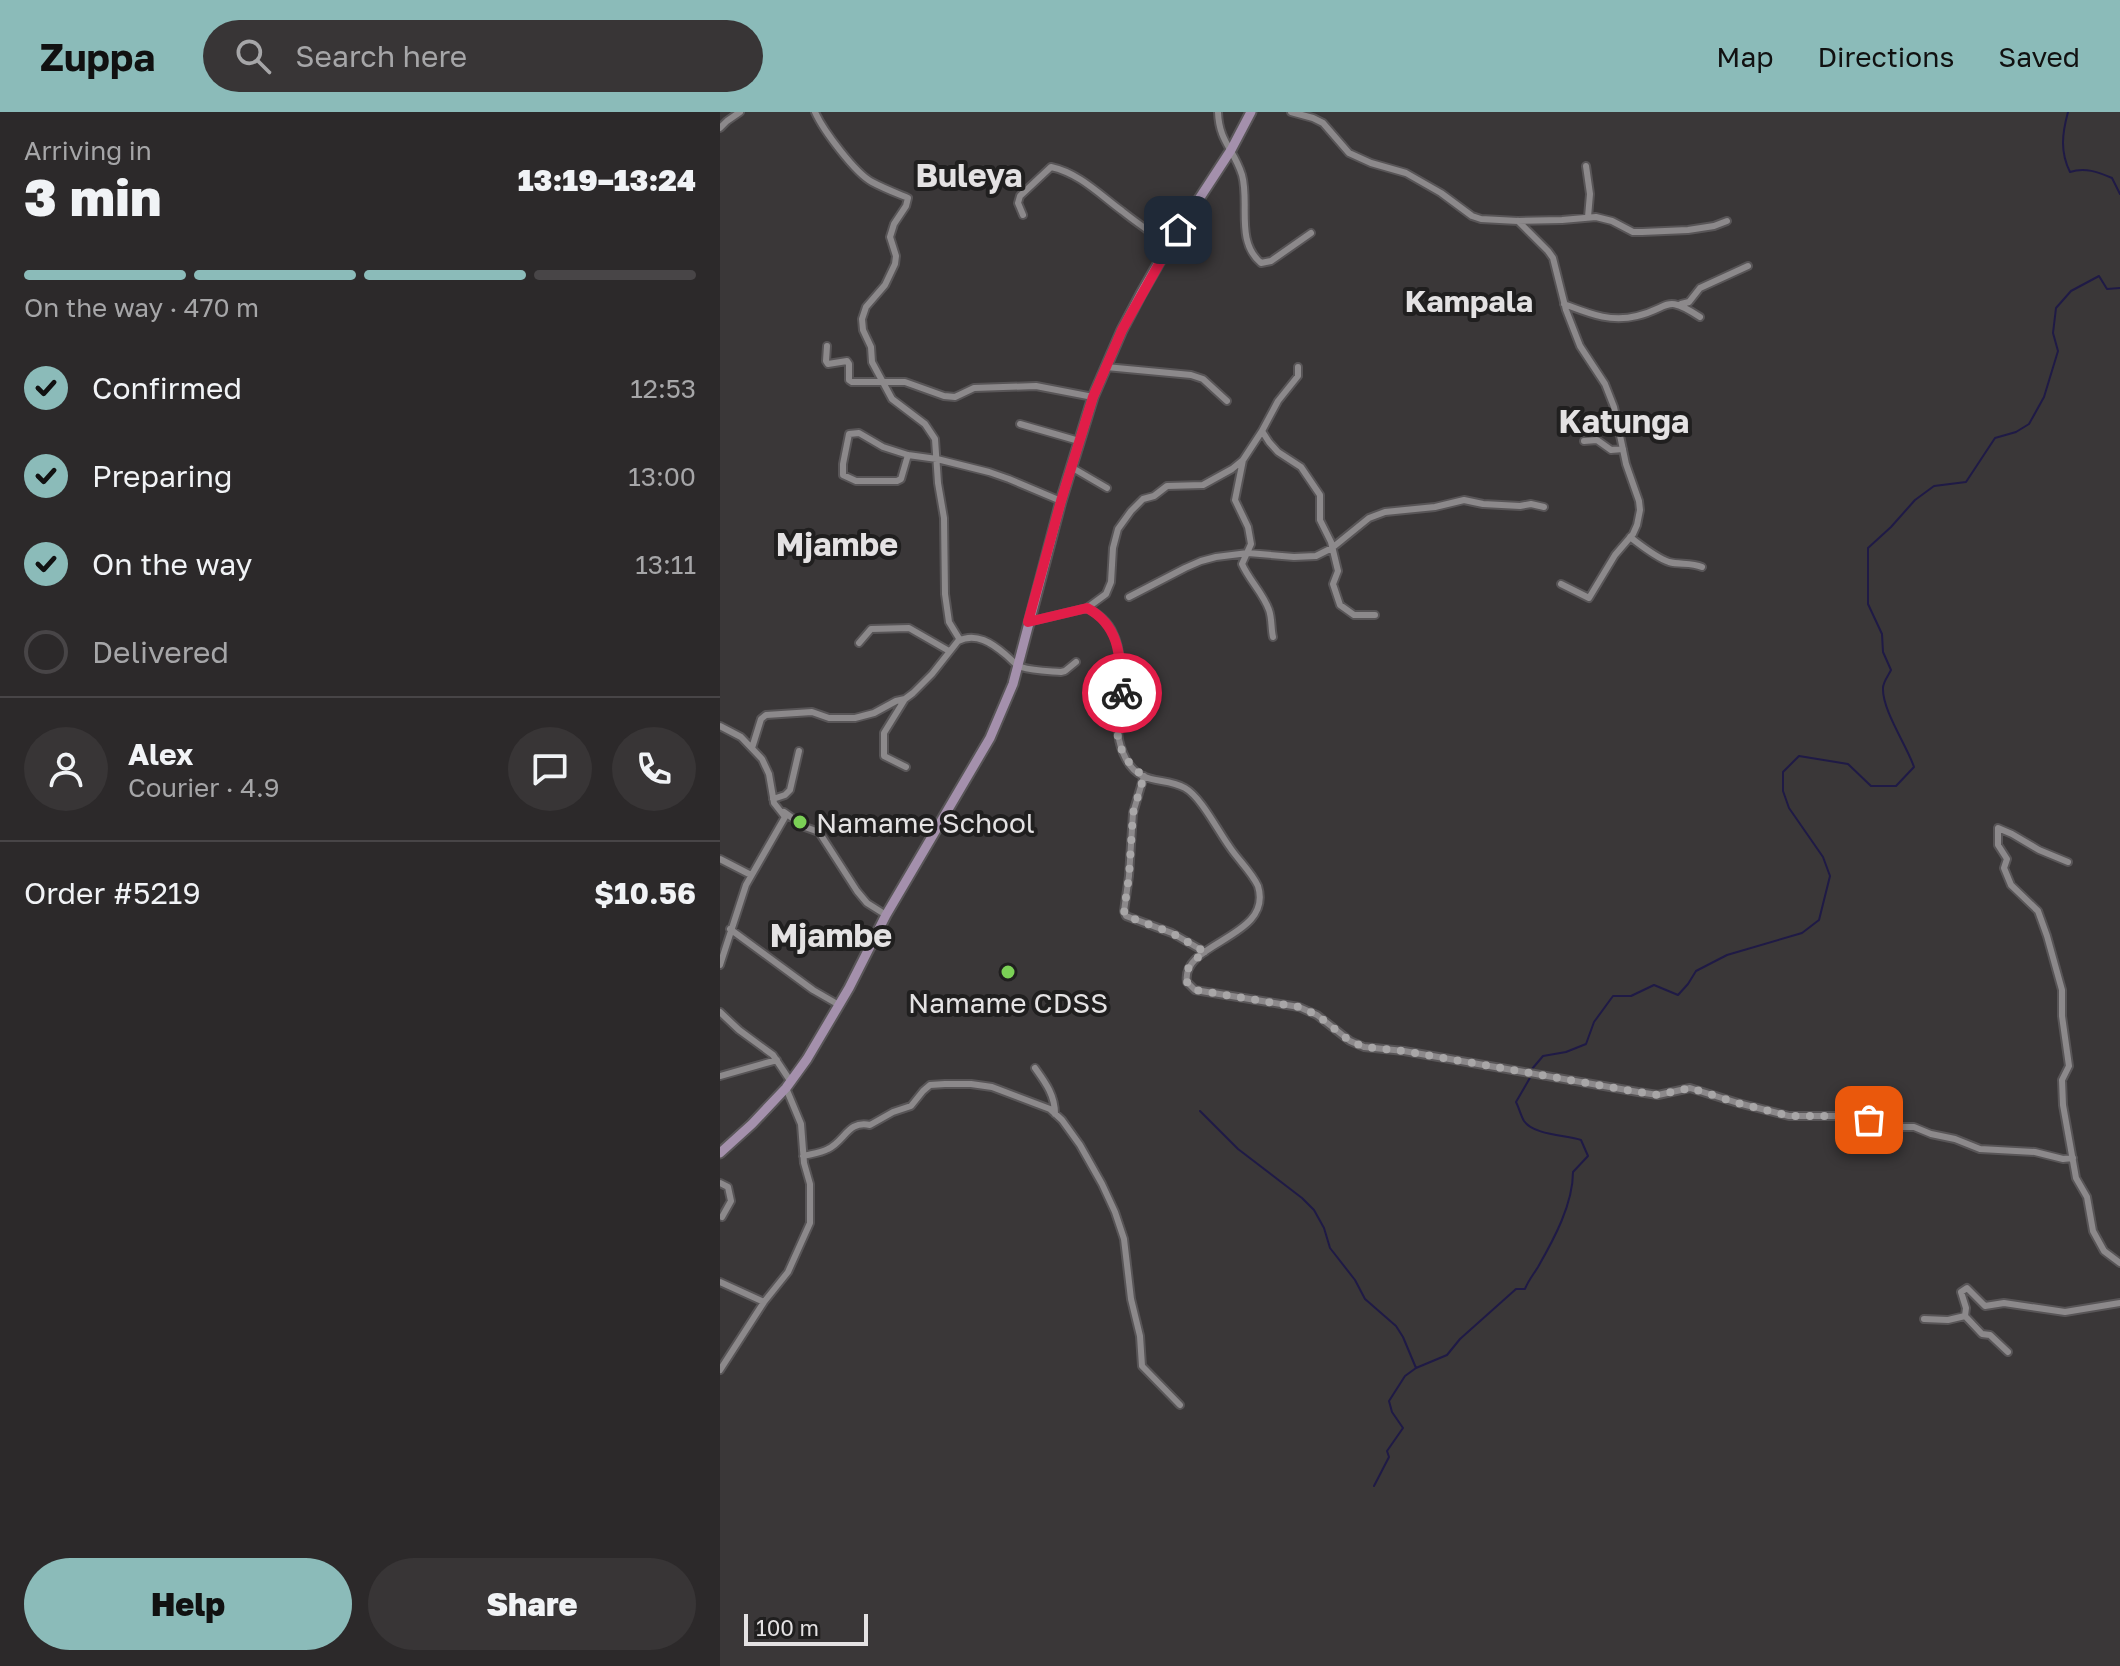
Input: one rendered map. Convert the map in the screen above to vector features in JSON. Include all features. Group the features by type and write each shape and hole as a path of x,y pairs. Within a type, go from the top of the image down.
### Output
{"main road":[{"path":"720,1153 788,1085 839,1005 886,915 990,738 1006,705 1018,666 1061,501 1093,397 1122,330 1169,245 1231,150 1251,112"}],"street":[{"path":"720,128 740,112"},
{"path":"815,112 849,161 867,179 908,198 890,237 896,256 895,264 885,285 866,307 862,319 863,330 871,347 872,362 894,401 929,428 936,445 945,527 945,594 950,625 960,640"},
{"path":"1218,112 1222,138 1237,160 1244,185 1244,226 1257,260 1261,263 1271,261 1311,233"},
{"path":"1291,112 1323,123 1349,153 1406,173 1481,219 1603,218 1633,232 1688,230 1727,221"},
{"path":"1586,166 1590,194 1588,217"},
{"path":"1023,215 1018,203 1020,196 1051,167 1066,171 1090,185 1169,245"},
{"path":"1518,221 1553,258 1564,304 1582,351 1609,392 1640,510 1637,525 1589,598 1561,584"},
{"path":"1564,304 1600,318 1637,316 1665,304 1689,302 1700,288 1748,266"},
{"path":"1681,304 1700,317"},
{"path":"827,346 828,364 847,361 849,380 852,382 905,382 955,397 974,388 1036,386 1093,397"},
{"path":"1106,367 1191,375 1203,379 1227,401"},
{"path":"1028,622 1087,608 1106,594 1111,582 1113,548 1118,529 1131,511 1143,499 1154,496 1167,486 1203,485 1243,460 1278,401 1298,376 1298,367"},
{"path":"1020,424 1079,441"},
{"path":"1262,431 1278,452 1301,467 1320,495 1320,520 1338,571 1333,584 1340,605 1354,615 1375,615"},
{"path":"908,455 901,479 897,481 856,481 843,475 849,434 859,433 883,447 1009,479 1061,501"},
{"path":"1584,441 1597,440 1611,450 1623,449"},
{"path":"1243,460 1235,500 1248,527 1251,544 1242,564 1270,611 1273,637"},
{"path":"1071,467 1107,488"},
{"path":"1129,597 1201,561 1234,553 1316,556 1332,548 1369,518 1385,512 1435,507 1464,500 1544,507"},
{"path":"1630,537 1671,562 1702,567"},
{"path":"1087,608 1096,612 1113,633 1119,656 1122,692 1117,730 1129,764 1153,781 1181,786 1189,791 1255,880 1259,890 1258,905 1251,918 1234,935 1195,960 1186,972 1187,982 1195,990 1299,1007 1317,1015 1350,1041 1364,1047 1404,1051 1658,1095 1690,1088 1789,1116 1860,1118 1914,1127 1980,1149 2073,1158"},
{"path":"859,643 871,629 909,628 949,651"},
{"path":"906,767 884,756 884,733 905,699 922,685 960,640 974,637 988,642 1018,666 1061,672 1076,662"},
{"path":"752,748 761,719 766,715 812,712 829,718 855,718 905,699"},
{"path":"720,726 741,737 762,759 769,774 773,799 785,817 751,875 720,965"},
{"path":"773,799 790,790 799,751"},
{"path":"1144,776 1133,813 1124,911 1126,916 1172,933 1205,952"},
{"path":"781,811 819,832 857,891 867,903 886,915"},
{"path":"2068,862 1998,828 1998,845 2007,859 2004,868 2007,877 2011,885 2038,911 2062,990 2069,1066 2062,1080 2063,1105 2076,1178 2087,1197 2093,1231 2104,1251 2120,1263"},
{"path":"720,859 751,875"},
{"path":"730,929 813,990 839,1005"},
{"path":"720,1012 777,1060 801,1124 803,1156 810,1184 810,1223 788,1272 764,1302 720,1370"},
{"path":"720,1076 777,1060"},
{"path":"1035,1068 1055,1102 1055,1114"},
{"path":"803,1156 829,1149 850,1127 862,1123 870,1125 911,1106 930,1085 992,1087 1055,1114 1080,1145 1115,1212 1124,1239 1142,1366 1180,1405"},
{"path":"720,1183 728,1187 731,1201 722,1217"},
{"path":"720,1282 764,1302"},
{"path":"1965,1316 1961,1292 1967,1288 1985,1306 2004,1303 2065,1312 2120,1303"},
{"path":"1924,1319 1948,1320 1965,1316"},
{"path":"1965,1316 1982,1334 1990,1335 2008,1352"}],"waterway":[{"path":"2068,112 2063,143 2070,172 2086,170 2112,178 2120,194"},
{"path":"1532,1069 1543,1056 1586,1044 1594,1022 1613,996 1631,996 1654,985 1678,995 1696,971 1727,955 1802,933 1819,920 1830,876 1823,857 1789,808 1783,791 1783,772 1799,756 1848,764 1871,786 1896,786 1914,767 1884,697 1883,686 1891,670 1883,652 1882,634 1868,604 1868,548 1915,500 1934,486 1966,482 1995,438 2016,432 2029,424 2044,397 2058,351 2053,333 2056,308 2071,291 2099,276 2107,289 2120,288"},
{"path":"1416,1368 1447,1355 1460,1339 1516,1289 1525,1289 1562,1221 1573,1172 1588,1156 1581,1140 1542,1132 1524,1121 1516,1102 1531,1076"},
{"path":"1200,1111 1238,1149 1314,1210 1330,1248 1355,1280 1365,1299 1396,1326 1403,1337 1416,1368 1405,1376 1389,1401 1392,1412 1403,1428 1387,1451 1389,1457 1374,1486"}],"way so far":[{"path":"1122,693 1117,730 1129,764 1144,776 1133,813 1124,911 1126,916 1172,933 1205,952 1186,972 1187,982 1195,990 1299,1007 1317,1015 1350,1041 1364,1047 1404,1051 1658,1095 1690,1088 1789,1116 1869,1120"}],"place":[{"name":"Namame School","path":"800,822"},
{"name":"Namame CDSS","path":"1008,972"}],"district":[{"name":"Buleya","path":"969,175"},
{"name":"Kampala","path":"1469,301"},
{"name":"Katunga","path":"1624,421"},
{"name":"Mjambe","path":"837,544"},
{"name":"Mjambe","path":"831,935"}],"route":[{"path":"1122,693 1116,640 1096,612 1087,608 1028,622 1093,397 1122,330 1178,230"}]}
